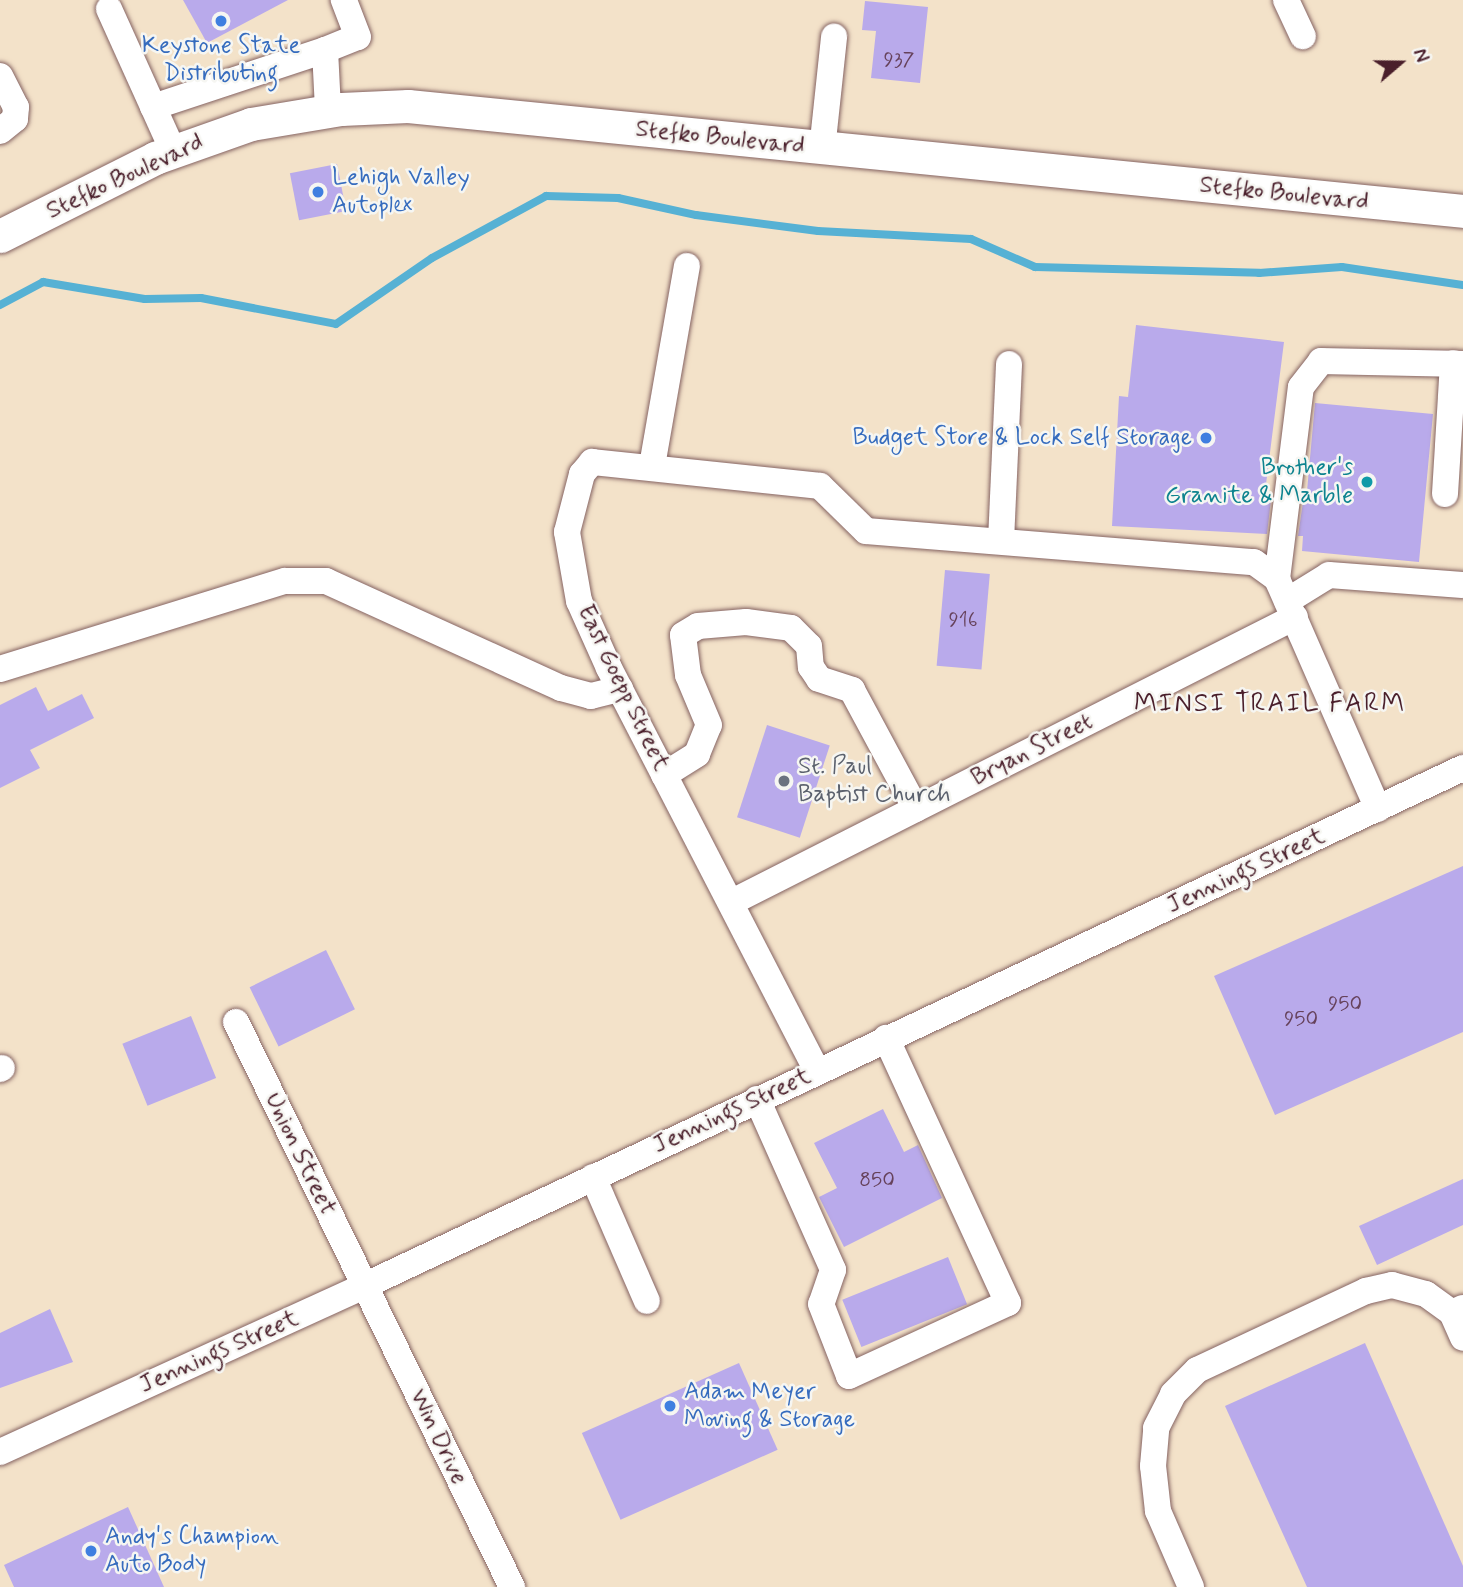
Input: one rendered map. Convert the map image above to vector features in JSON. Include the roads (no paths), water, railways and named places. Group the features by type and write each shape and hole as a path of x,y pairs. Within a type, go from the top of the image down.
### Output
{"main road":[{"name":"Stefko Boulevard","path":"0,236 173,151 251,124 328,110 453,108 822,150 1463,211"}],"street":[{"path":"153,107 358,37 344,0"},
{"path":"1286,0 1303,36"},
{"path":"109,9 173,151"},
{"path":"822,150 834,37"},
{"path":"325,50 328,110"},
{"path":"0,76 16,107 15,119 0,131"},
{"path":"652,466 687,267"},
{"path":"1287,599 1301,387 1321,361 1458,364 1445,494"},
{"path":"1009,364 1000,541 1254,562 1287,599 1378,809"},
{"name":"East Goepp Street","path":"817,1071 732,902 614,679 579,601 566,532 582,474 593,462 652,466 820,486 866,531 1000,541"},
{"name":"Bryan Street","path":"732,902 916,809 1329,575 1463,585"},
{"path":"0,669 285,581 326,581 561,688 591,696 614,679"},
{"path":"664,775 697,754 709,725 688,675 683,635 698,626 746,622 791,628 809,646 811,667 818,679 852,690 916,809"},
{"name":"Jennings Street","path":"0,1452 364,1286 1463,768"},
{"name":"Union Street","path":"236,1022 364,1286"},
{"path":"757,1099 833,1270 821,1304 849,1376 1008,1303 886,1038"},
{"path":"593,1177 647,1301"},
{"path":"1191,1587 1158,1511 1153,1466 1156,1428 1173,1394 1197,1370 1367,1291 1392,1285 1426,1294 1457,1310 1463,1338"},
{"name":"Win Drive","path":"364,1286 512,1587"}],"waterway":[{"path":"0,305 43,282 145,299 201,298 336,324 432,258 546,196 618,198 696,215 818,231 971,239 1035,267 1259,273 1342,267 1463,285"}],"place":[{"name":"Keystone State Distributing","path":"221,21"},
{"name":"Lehigh Valley Autoplex","path":"318,192"},
{"name":"Budget Store & Lock Self Storage","path":"1206,438"},
{"name":"Brother's Granite & Marble","path":"1367,482"},
{"name":"St. Paul Baptist Church","path":"784,781"},
{"name":"Adam Meyer Moving & Storage","path":"670,1406"},
{"name":"Andy's Champion Auto Body","path":"91,1551"}],"district":[{"name":"MINSI TRAIL FARM","path":"1270,705"}]}
